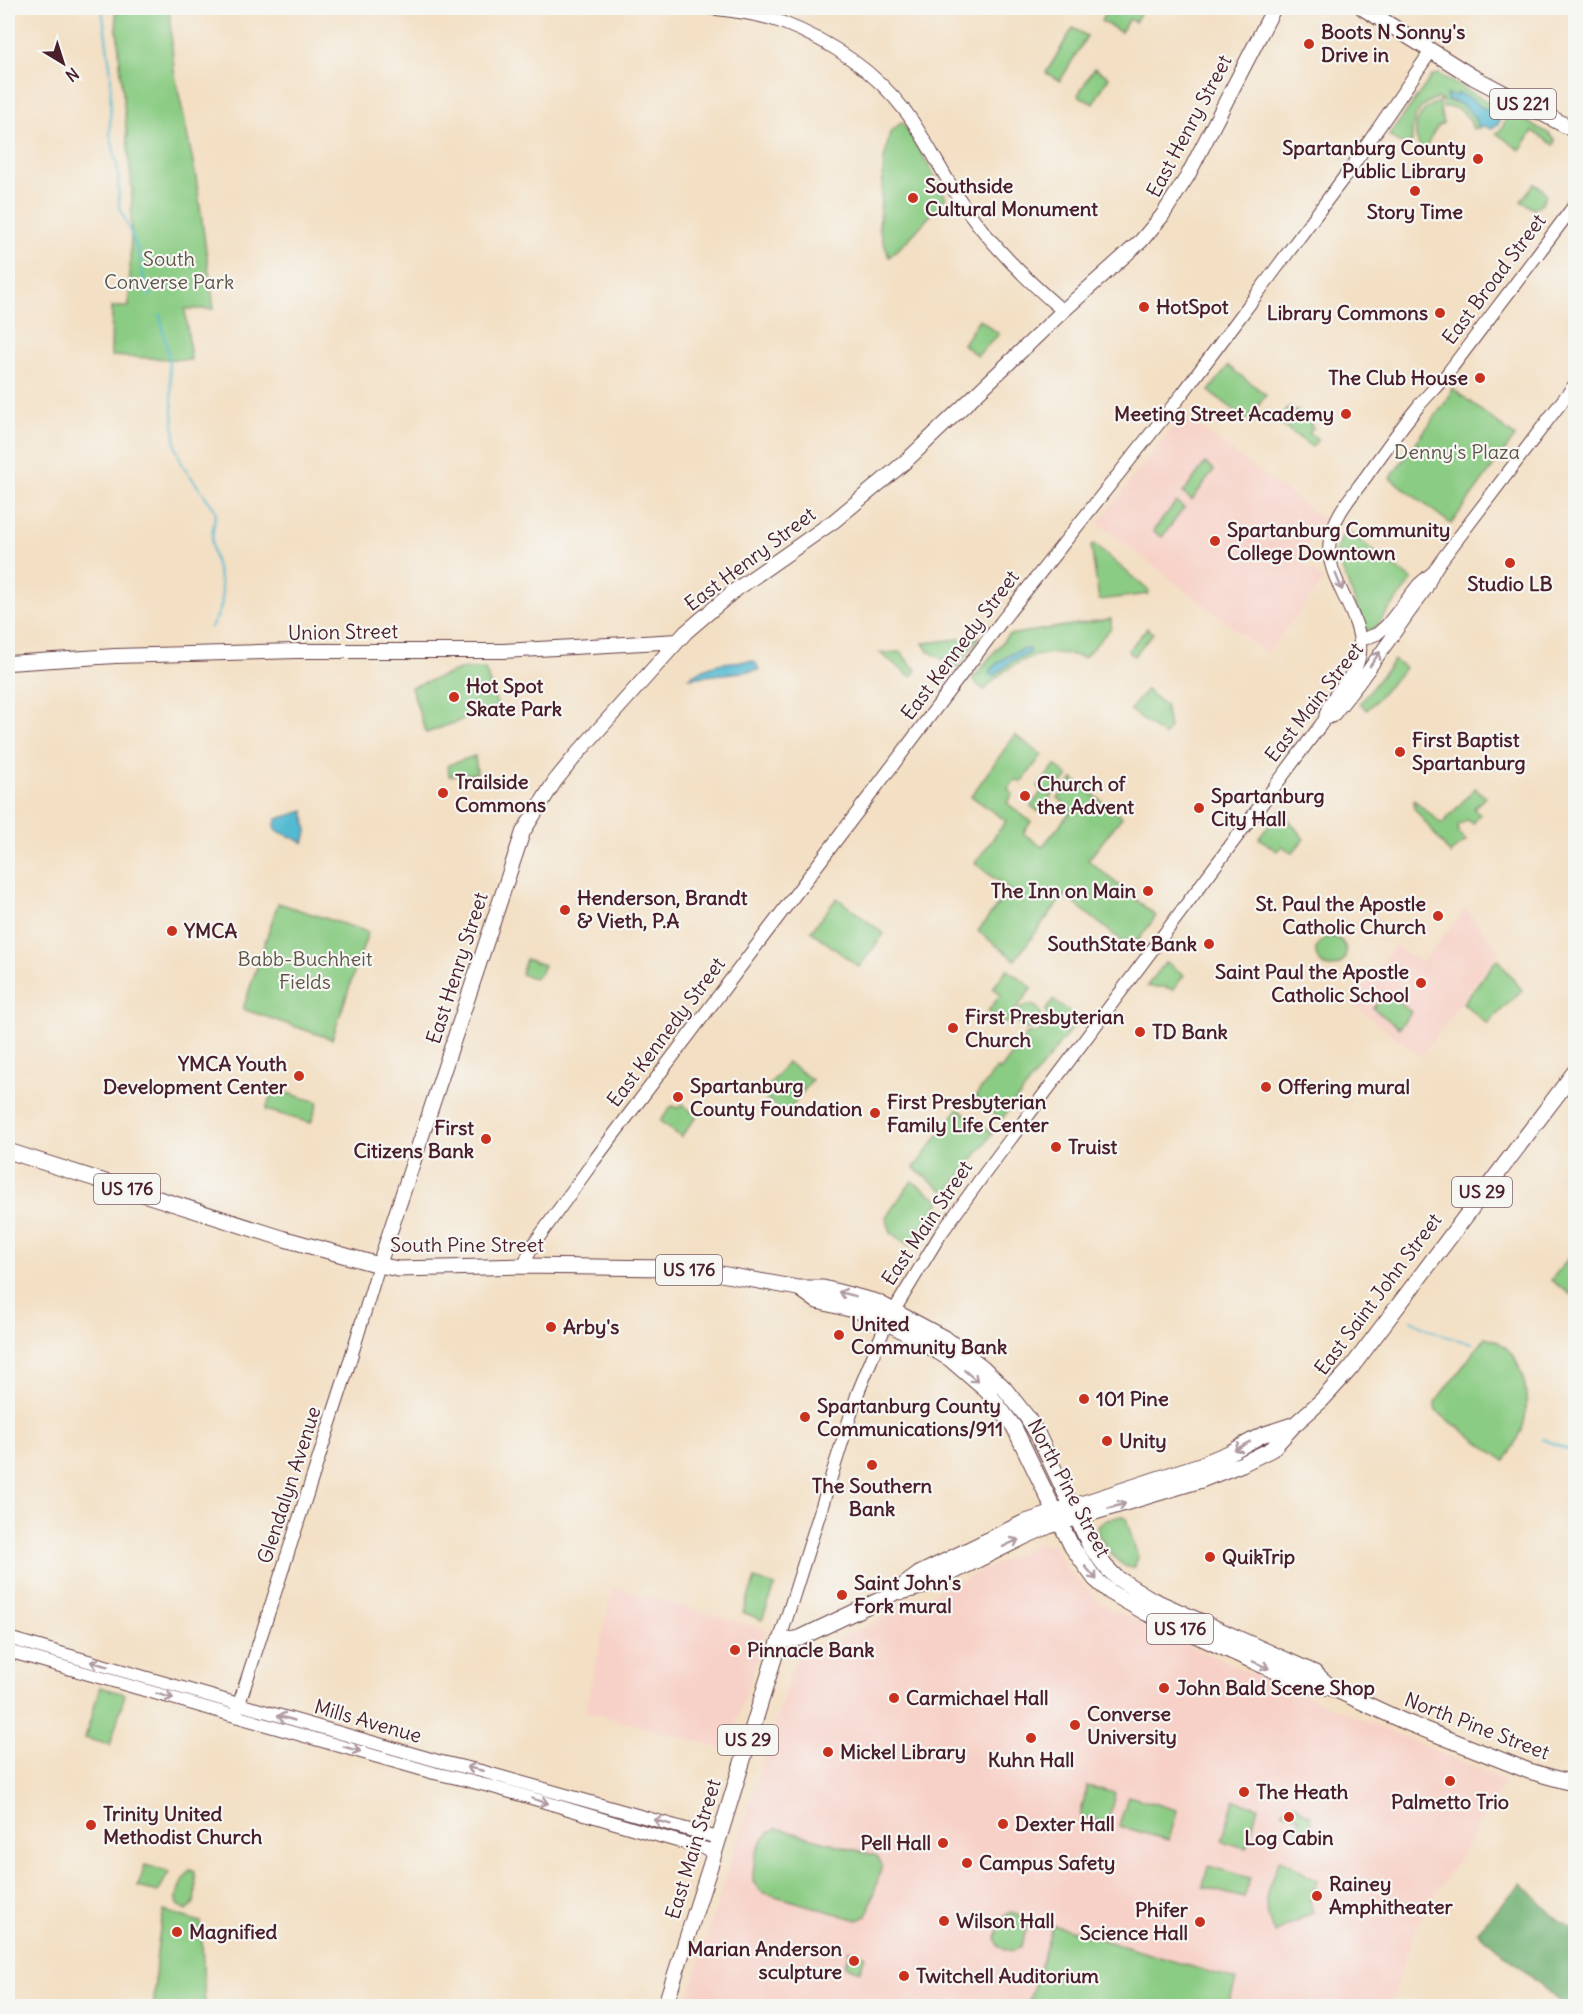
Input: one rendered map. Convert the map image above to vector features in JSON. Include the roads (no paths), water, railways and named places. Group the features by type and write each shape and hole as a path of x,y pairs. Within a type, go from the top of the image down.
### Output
{"main road":[{"name":"East Henry Street","path":"379,1265 523,832 549,790 635,687 697,621 734,591 834,521 905,462 1063,311 1141,241 1162,216 1187,177 1274,8"},
{"name":"US 221","path":"1363,8 1473,76 1575,131"},
{"name":"Union Street","path":"8,663 115,656 306,651 503,651 678,641"},
{"name":"East Saint John Street","path":"779,1642 800,1638 892,1594 925,1586 1028,1535 1058,1517 1216,1459 1262,1435 1295,1424 1322,1401 1351,1368 1575,1070"},
{"name":"South Pine Street","path":"8,1151 285,1239 399,1269 524,1266 684,1269 798,1287 817,1301 870,1314 890,1316"},
{"name":"North Pine Street","path":"890,1316 945,1339 997,1380 1030,1422 1045,1448 1090,1546 1117,1578 1151,1599 1316,1673 1332,1688"},
{"name":"North Pine Street","path":"890,1316 950,1359 987,1391 1014,1427 1083,1564 1110,1592 1146,1613 1306,1685 1332,1688 1448,1739 1529,1771 1575,1784"},
{"name":"East Main Street","path":"665,2007 779,1642"}],"street":[{"path":"710,8 781,22 828,44 870,73 906,112 931,149 957,196 995,246 1033,285 1063,311"},
{"name":"East Kennedy Street","path":"524,1266 531,1248 599,1154 1001,622 1183,393 1351,168 1431,51"},
{"name":"East Broad Street","path":"1325,719 1326,708 1352,676 1360,656 1360,640 1329,554 1328,547 1334,522 1417,407 1446,376 1575,203"},
{"name":"East Main Street","path":"779,1642 857,1395 890,1316 940,1235 1325,719 1333,716 1359,683 1426,589 1433,573 1575,382"},
{"name":"East Main Street","path":"1360,640 1377,634 1387,625 1419,584 1433,573"},
{"name":"Glendalyn Avenue","path":"237,1710 379,1265"},
{"name":"Mills Avenue","path":"8,1638 237,1710"},
{"name":"Mills Avenue","path":"8,1651 237,1710 717,1845"}],"water":[{"path":"1458,93 1481,107 1497,113 1500,118 1498,125 1490,129 1486,126 1479,127 1467,109 1447,100 1446,95 1457,96"},
{"path":"1024,649 1029,649 1030,653 1013,660 995,675 990,675 990,670 1002,660"},
{"path":"752,661 756,663 759,670 688,678 719,664"},
{"path":"304,811 307,832 304,843 276,830 277,819"}],"waterway":[{"path":"102,8 111,74 110,133 118,170 119,205 139,253 145,283 151,296"},
{"path":"160,315 168,353 176,448 183,466 216,511 212,548 221,582 222,600 210,628"},
{"path":"1411,1320 1440,1334 1472,1343"},
{"path":"1542,1439 1576,1453"}],"place":[{"name":"Boots N Sonny's Drive in","path":"1309,44"},
{"name":"Spartanburg County Public Library","path":"1478,159"},
{"name":"Story Time","path":"1415,191"},
{"name":"Southside Cultural Monument","path":"913,198"},
{"name":"HotSpot","path":"1144,307"},
{"name":"Library Commons","path":"1440,313"},
{"name":"The Club House","path":"1480,378"},
{"name":"Meeting Street Academy","path":"1346,414"},
{"name":"Spartanburg Community College Downtown","path":"1215,541"},
{"name":"Studio LB","path":"1510,563"},
{"name":"Hot Spot Skate Park","path":"454,697"},
{"name":"First Baptist Spartanburg","path":"1400,752"},
{"name":"Trailside Commons","path":"443,793"},
{"name":"Church of the Advent","path":"1025,796"},
{"name":"Spartanburg City Hall","path":"1199,808"},
{"name":"The Inn on Main","path":"1148,891"},
{"name":"Henderson, Brandt & Vieth, P.A","path":"565,910"},
{"name":"St. Paul the Apostle Catholic Church","path":"1438,916"},
{"name":"YMCA","path":"172,931"},
{"name":"SouthState Bank","path":"1209,944"},
{"name":"Saint Paul the Apostle Catholic School","path":"1421,983"},
{"name":"First Presbyterian Church","path":"953,1028"},
{"name":"TD Bank","path":"1140,1032"},
{"name":"YMCA Youth Development Center","path":"299,1076"},
{"name":"Offering mural","path":"1266,1087"},
{"name":"Spartanburg County Foundation","path":"678,1097"},
{"name":"First Presbyterian Family Life Center","path":"875,1113"},
{"name":"First Citizens Bank","path":"486,1139"},
{"name":"Truist","path":"1056,1147"},
{"name":"Arby's","path":"551,1327"},
{"name":"United Community Bank","path":"839,1335"},
{"name":"101 Pine","path":"1084,1399"},
{"name":"Spartanburg County Communications/911","path":"805,1417"},
{"name":"Unity","path":"1107,1441"},
{"name":"The Southern Bank","path":"872,1465"},
{"name":"QuikTrip","path":"1210,1557"},
{"name":"Saint John's Fork mural","path":"842,1595"},
{"name":"Pinnacle Bank","path":"735,1650"},
{"name":"John Bald Scene Shop","path":"1164,1688"},
{"name":"Carmichael Hall","path":"894,1698"},
{"name":"Converse University","path":"1075,1725"},
{"name":"Kuhn Hall","path":"1031,1738"},
{"name":"Mickel Library","path":"828,1752"},
{"name":"Palmetto Trio","path":"1450,1781"},
{"name":"The Heath","path":"1244,1792"},
{"name":"Log Cabin","path":"1289,1817"},
{"name":"Dexter Hall","path":"1003,1824"},
{"name":"Trinity United Methodist Church","path":"91,1825"},
{"name":"Pell Hall","path":"943,1843"},
{"name":"Campus Safety","path":"967,1863"},
{"name":"Rainey Amphitheater","path":"1317,1896"},
{"name":"Wilson Hall","path":"944,1921"},
{"name":"Phifer Science Hall","path":"1200,1922"},
{"name":"Magnified","path":"177,1932"},
{"name":"Marian Anderson sculpture","path":"854,1961"},
{"name":"Twitchell Auditorium","path":"904,1976"}],"park label":[{"name":"South Converse Park","path":"169,270"},
{"name":"Denny's Plaza","path":"1457,452"},
{"name":"Babb-Buchheit Fields","path":"305,970"}]}
